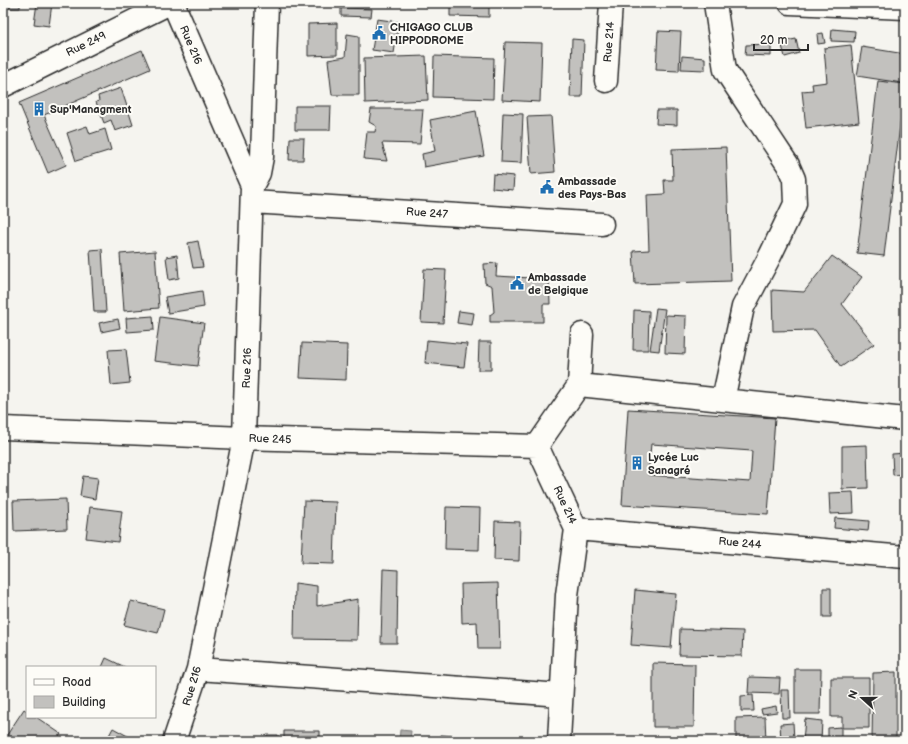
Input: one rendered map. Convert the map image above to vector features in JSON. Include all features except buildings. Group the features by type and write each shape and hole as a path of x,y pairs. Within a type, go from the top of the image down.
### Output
{"street":[{"name":"Rue 249","path":"3,86 170,3"},
{"name":"Rue 216","path":"173,3 252,194 244,438 198,669 174,741"},
{"path":"252,194 259,173 262,157 266,3"},
{"name":"Rue 214","path":"606,81 611,3"},
{"path":"715,3 725,70 788,165 794,179 795,204 743,307 723,400"},
{"path":"790,3 905,8"},
{"name":"Rue 247","path":"252,194 602,224"},
{"path":"537,446 579,385 582,334"},
{"path":"579,385 905,419"},
{"name":"Rue 245","path":"3,428 244,438 537,446"},
{"name":"Rue 214","path":"537,446 576,529 567,595 559,741"},
{"name":"Rue 244","path":"576,529 905,558"},
{"path":"198,669 561,695"}],"shaded area":[{"path":"400,730 411,731 410,741 399,741"}],"place":[{"name":"CHIGAGO CLUB HIPPODROME","path":"379,33"},
{"name":"Sup'Managment","path":"39,109"},
{"name":"Ambassade des Pays-Bas","path":"547,187"},
{"name":"Ambassade de Belgique","path":"517,283"},
{"name":"Lycée Luc Sanagré","path":"637,463"}]}
